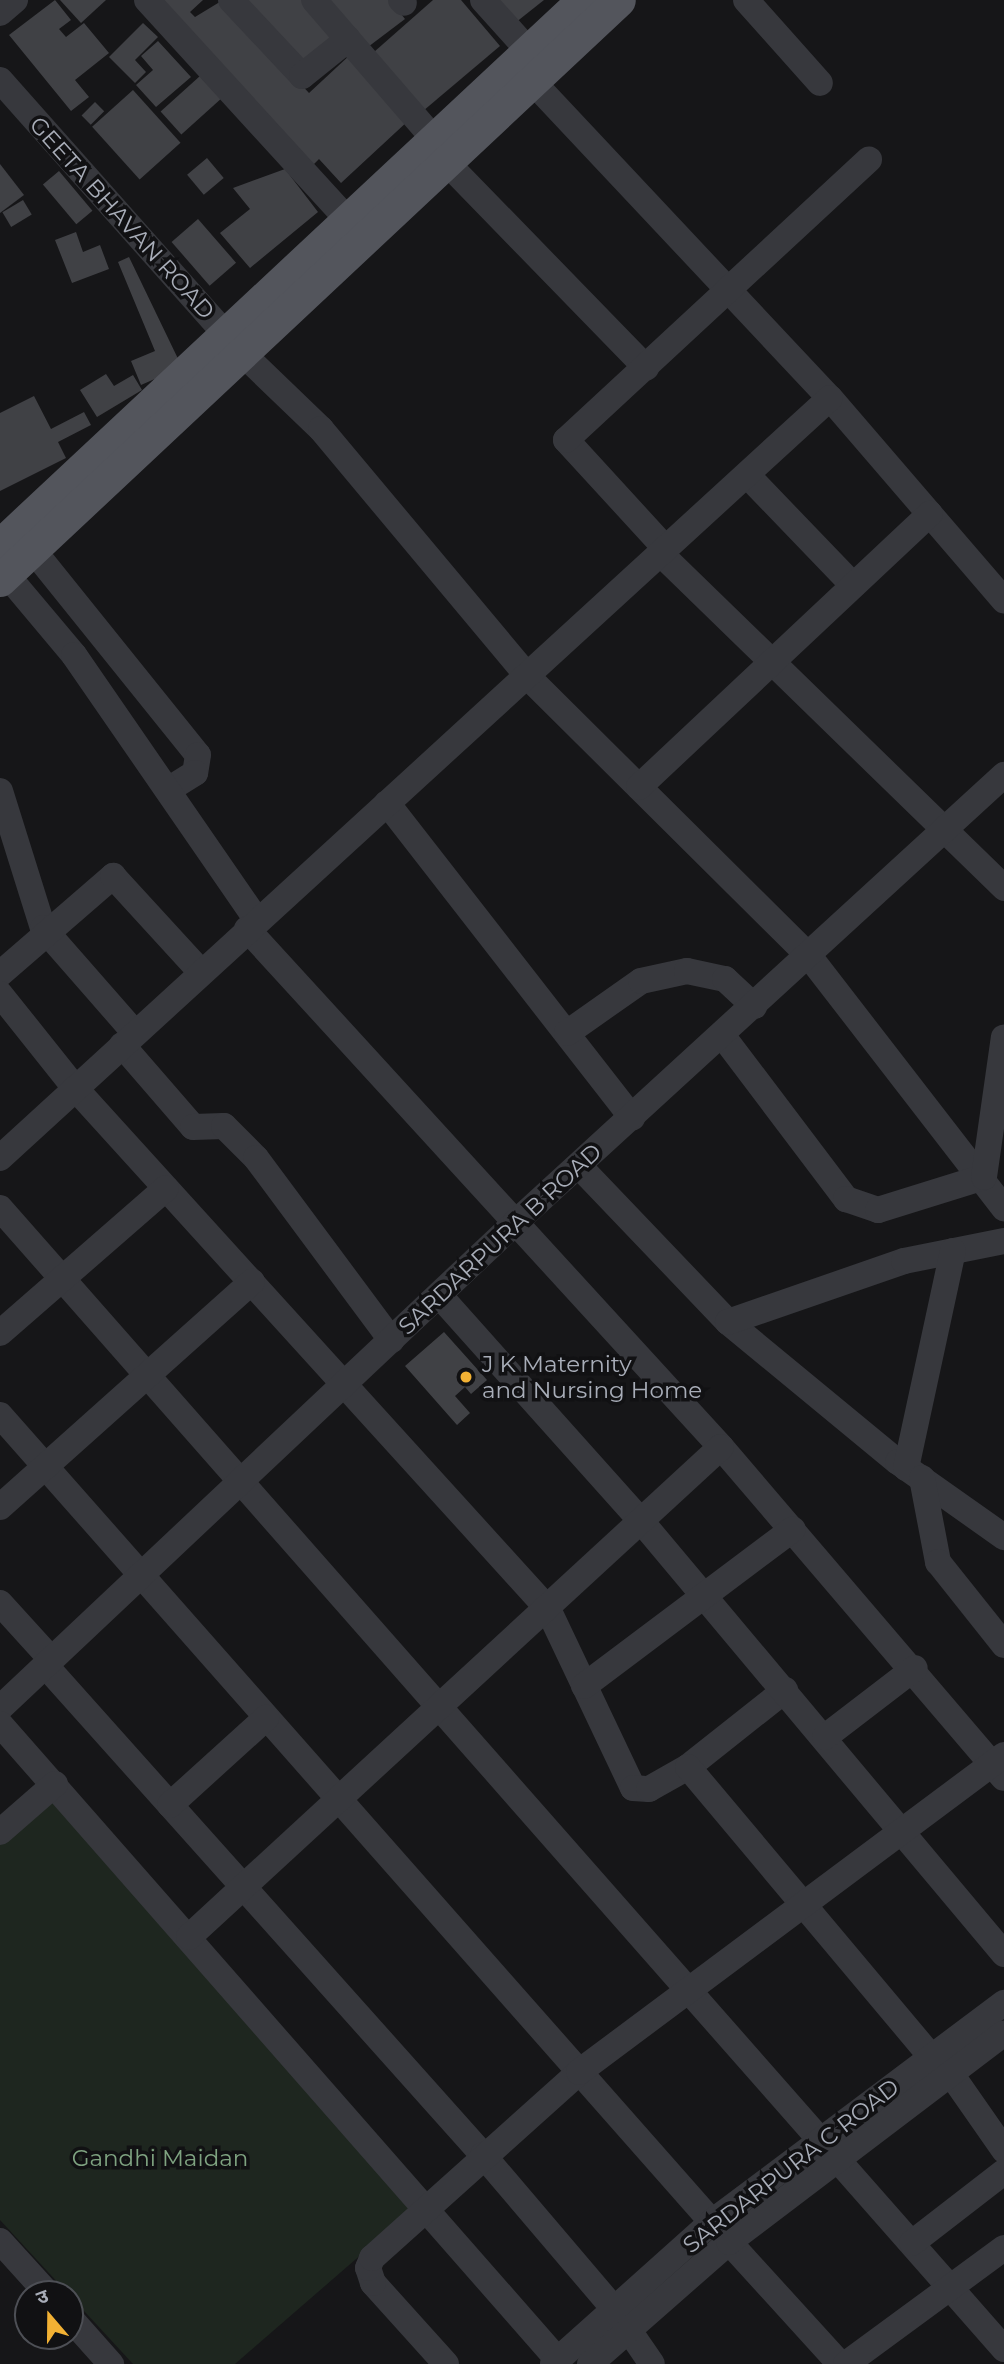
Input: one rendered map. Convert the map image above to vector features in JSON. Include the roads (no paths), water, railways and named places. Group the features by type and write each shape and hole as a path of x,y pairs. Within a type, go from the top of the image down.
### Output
{"main road":[{"path":"530,66 583,0"},
{"path":"2,566 530,66 619,0"},
{"path":"2,566 33,550 236,345 346,219 440,151"}],"street":[{"path":"0,13 15,0"},
{"path":"147,0 346,219"},
{"path":"231,0 302,76 348,39"},
{"path":"314,0 440,151 646,368"},
{"path":"483,0 530,66 730,292 830,398 1004,600"},
{"path":"746,0 820,83"},
{"name":"GEETA BHAVAN ROAD","path":"0,80 236,345 321,429 528,677 809,956 984,1177 1004,1208"},
{"path":"869,159 730,292 566,440 664,551 770,662 942,833 1004,888"},
{"path":"0,1158 252,924 528,677 830,398"},
{"path":"747,475 853,585"},
{"path":"639,787 930,514"},
{"path":"33,550 198,755 195,773 168,790"},
{"path":"2,566 74,655 168,790 252,924 516,1222 721,1447 1000,1766 905,1830 690,1993 579,2072 426,2204 372,2258 369,2276 446,2364"},
{"name":"SARDARPURA B ROAD","path":"0,1708 516,1222 1004,775"},
{"path":"1,796 46,931 193,1127 224,1126 256,1158 391,1340"},
{"path":"387,803 632,1118"},
{"path":"0,974 46,931 113,876 201,972"},
{"path":"566,1033 641,981 687,971 724,979 754,1006"},
{"path":"0,995 75,1088 548,1609 633,1788 649,1789 688,1767 785,1690"},
{"path":"723,1035 852,1205 878,1210 984,1177 996,1138 1004,1037"},
{"path":"579,1166 728,1322 914,1473 1004,1537"},
{"path":"0,1333 166,1188"},
{"path":"0,1208 236,1483 823,2141 838,2162 1004,2349"},
{"path":"728,1322 904,1261 1004,1241"},
{"path":"953,1251 914,1473 938,1562 1004,1645"},
{"path":"0,1507 251,1282"},
{"path":"439,1295 641,1521 905,1830 1004,1954"},
{"path":"0,1415 139,1576 712,2222"},
{"path":"189,1937 439,1711 721,1447"},
{"path":"584,1686 793,1529"},
{"path":"0,1603 170,1805 484,2155 622,2319 652,2364"},
{"path":"825,1737 915,1668"},
{"path":"170,1805 266,1718"},
{"path":"0,1724 426,2204 556,2362"},
{"path":"688,1767 941,2066 1004,2150"},
{"path":"0,1832 55,1784"},
{"name":"SARDARPURA C ROAD","path":"556,2362 622,2319 838,2162 1004,2003"},
{"name":"SARDARPURA C ROAD","path":"590,2364 622,2319 712,2222 823,2141 941,2066 1004,2033"},
{"path":"912,2243 1004,2172"},
{"path":"0,2241 35,2280"},
{"path":"729,2242 840,2364"},
{"path":"846,2364 1004,2248"},
{"path":"84,2339 97,2359"}],"place":[{"name":"J K Maternity and Nursing Home","path":"466,1377"}],"park label":[{"name":"Gandhi Maidan","path":"160,2158"}]}
